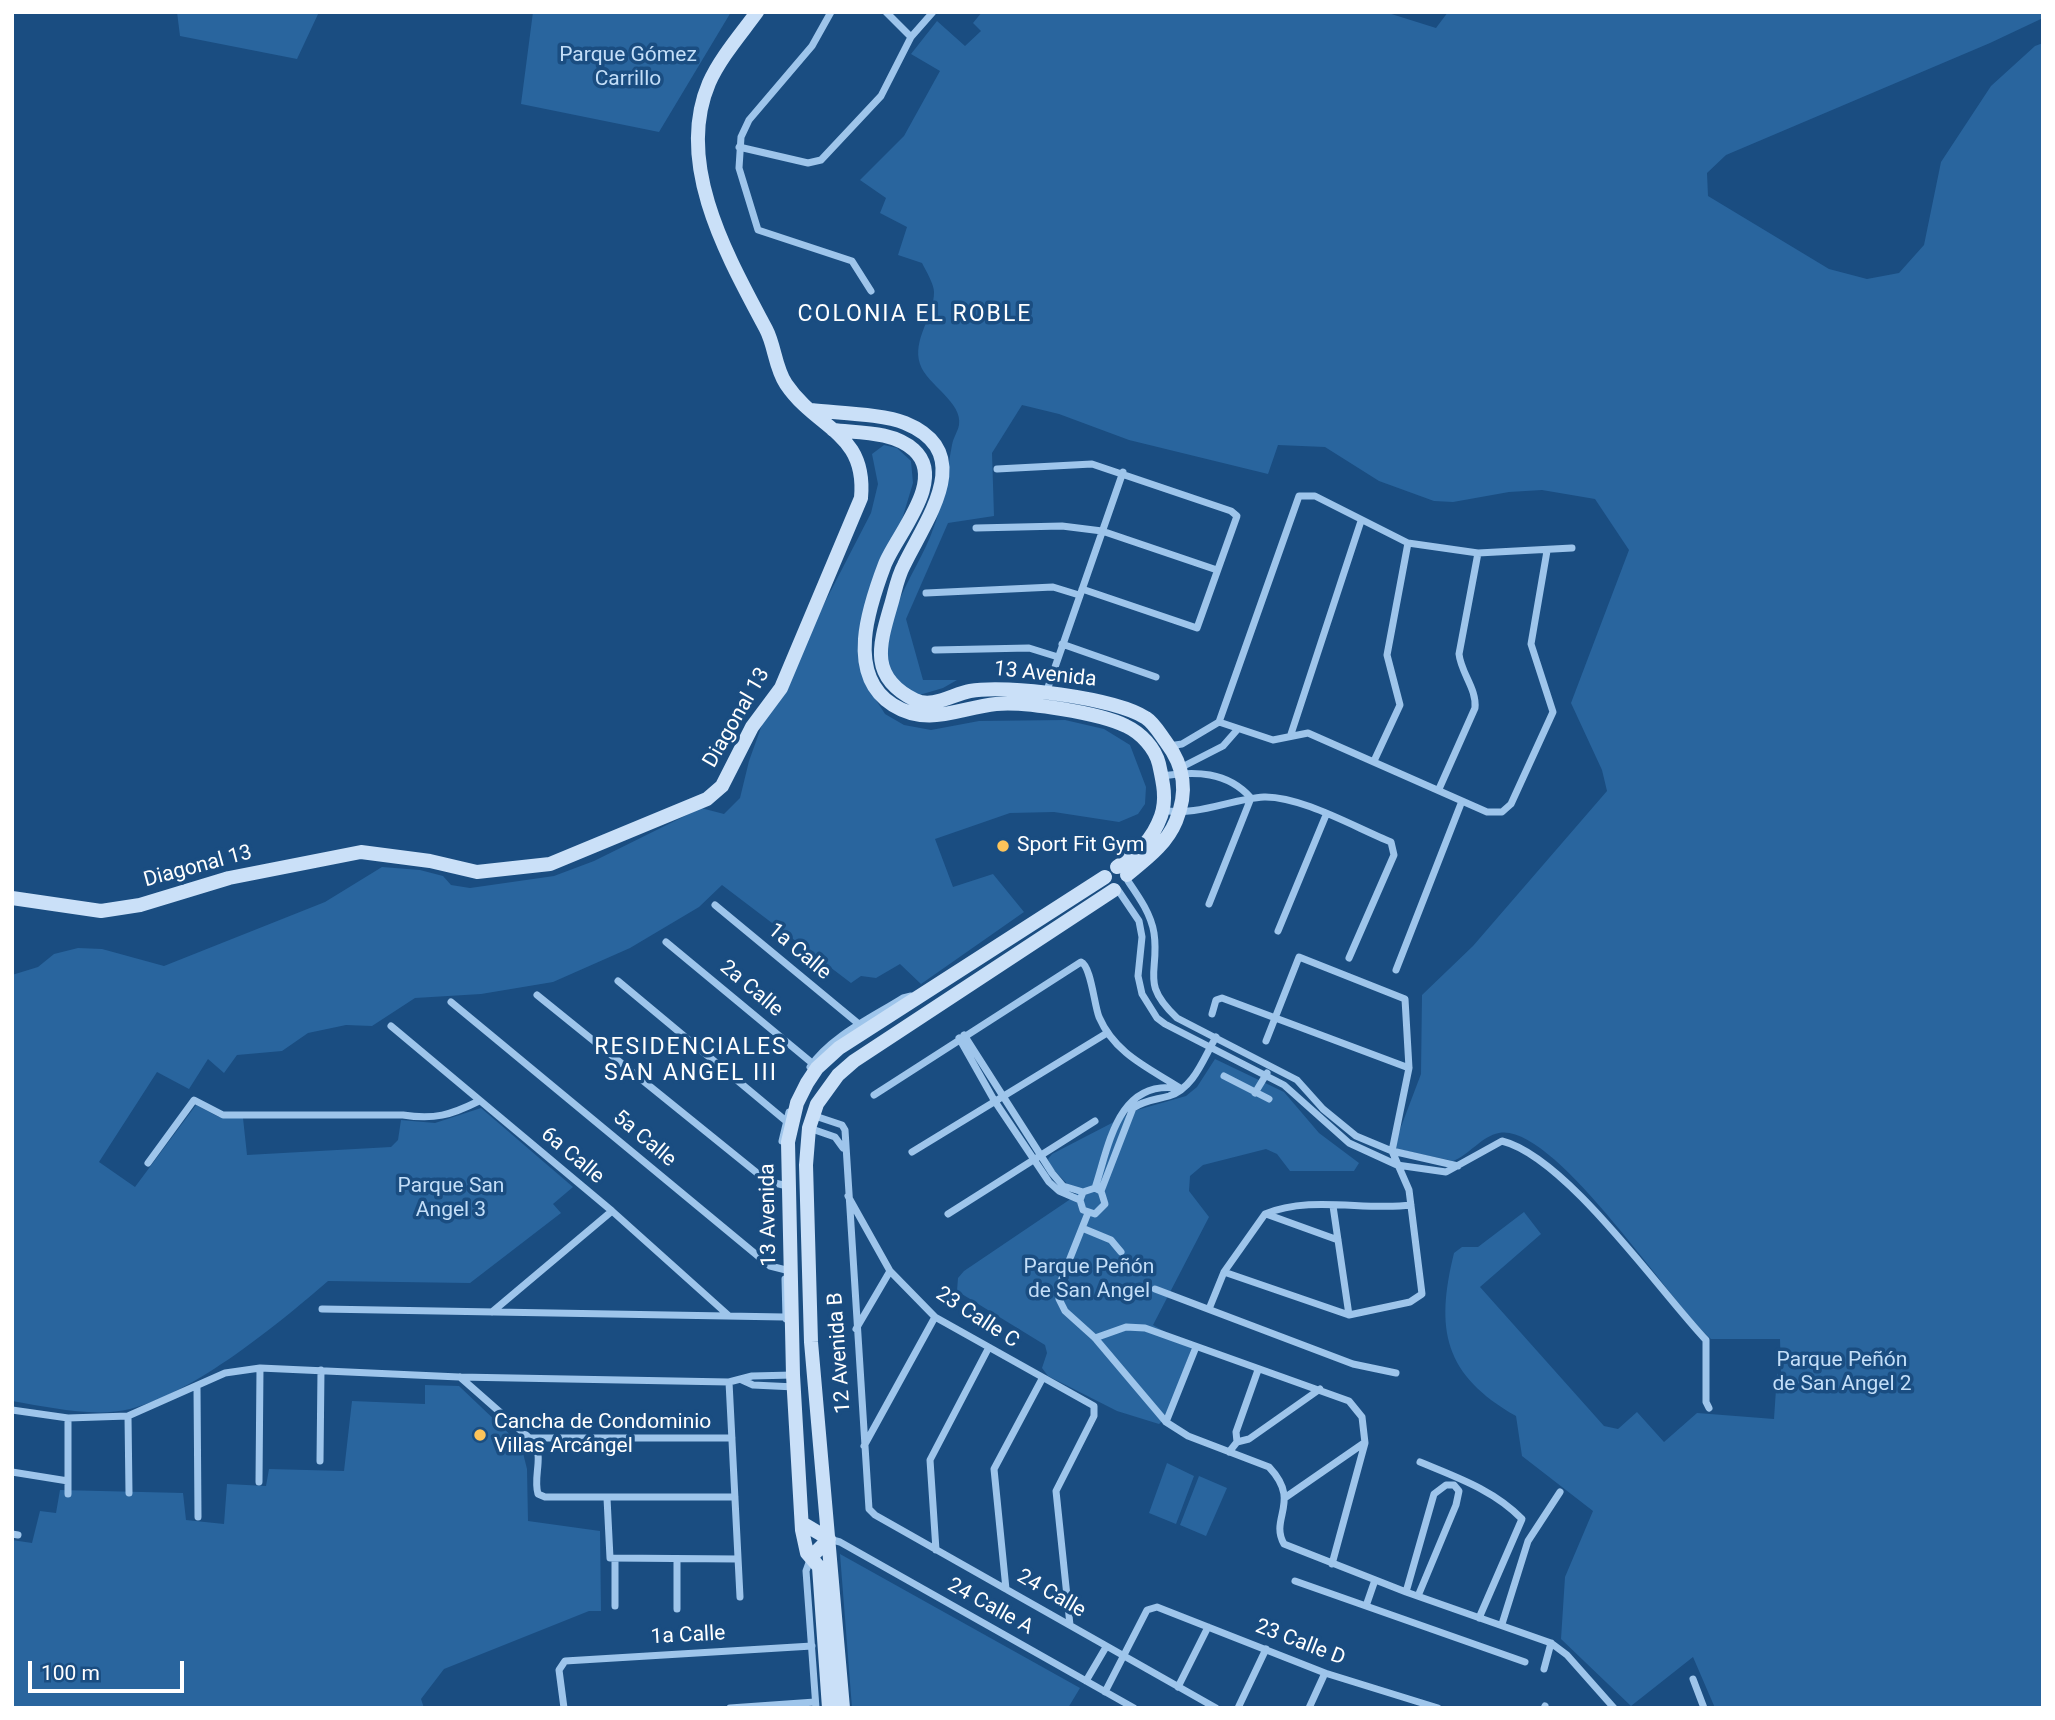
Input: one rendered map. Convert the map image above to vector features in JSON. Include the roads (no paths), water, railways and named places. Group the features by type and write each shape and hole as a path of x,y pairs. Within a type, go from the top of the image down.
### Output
{"street":[{"name":"Diagonal 13","path":"12,898 102,911 140,905 229,878 362,852 430,861 477,872 550,864 707,799 722,786 752,727 781,688 861,498 863,474 857,455 786,384 768,333 727,257 713,220 702,173 700,118 709,82 757,12"},
{"path":"831,12 812,46 749,120 739,147 739,168 758,230 852,261 871,291"},
{"path":"886,12 911,37"},
{"path":"739,147 808,163 818,162 881,96 911,37 933,12"},
{"name":"13 Avenida","path":"810,410 903,422 924,433 941,454 944,475 936,503 902,569 880,640 880,661 886,676 918,702 941,701 970,691 1003,689 1045,701 1128,709 1149,720 1183,770 1179,813 1158,850 1121,880 854,1061 825,1091 810,1122 806,1165 811,1342 843,1708"},
{"name":"13 Avenida","path":"833,430 891,437 913,449 923,460 925,475 920,501 886,563 864,638 865,664 873,685 891,704 913,715 942,716 998,704 1045,701"},
{"path":"926,593 1053,587 1080,592 1197,628 1237,516 1231,511 1092,464 997,469"},
{"path":"1045,701 1122,472"},
{"path":"1169,746 1182,744 1219,722 1299,496 1314,496 1408,542 1478,553 1572,548"},
{"path":"1291,734 1361,521"},
{"path":"976,528 1062,526 1102,531 1217,570"},
{"path":"1374,761 1400,705 1387,655 1408,542"},
{"path":"1219,722 1273,740 1291,734 1308,733 1487,812 1502,811 1511,804 1553,712 1531,644 1547,551"},
{"path":"1439,789 1475,708 1476,699 1460,664 1459,653 1478,553"},
{"path":"1062,644 1156,677"},
{"path":"935,650 1029,648 1058,657"},
{"name":"13 Avenida","path":"1074,705 1127,726 1152,748 1157,756 1162,776 1163,810 1148,844 1121,880"},
{"path":"1162,776 1183,770 1223,746 1237,730"},
{"path":"1183,770 1203,773 1237,786 1251,798"},
{"path":"1209,904 1251,798"},
{"path":"1163,810 1179,813 1251,798 1282,798 1391,842 1394,848 1349,958"},
{"path":"1396,970 1462,801"},
{"path":"1278,931 1325,815"},
{"name":"13 Avenida","path":"820,1706 819,1567 805,1547 802,1522 789,1269 789,1142 797,1103 807,1083 824,1061 863,1031 1105,877 1110,869 1121,880"},
{"path":"1121,880 1151,918 1155,937 1153,981 1163,1005 1177,1018 1297,1080 1323,1109 1356,1136 1392,1152 1458,1166"},
{"path":"1121,880 1139,921 1142,937 1138,976 1142,994 1151,1010 1165,1024 1266,1074 1298,1095 1327,1126 1349,1143 1397,1165 1446,1172 1488,1146 1502,1141 1516,1144 1547,1166 1587,1202 1706,1340 1706,1402 1709,1408"},
{"name":"1a Calle","path":"715,905 860,1025"},
{"name":"2a Calle","path":"666,942 812,1063"},
{"path":"1224,1272 1349,1315 1410,1302 1422,1294 1409,1190 1392,1152 1409,1068 1405,999 1299,957 1266,1041"},
{"path":"874,1095 1081,962 1087,965 1090,989 1107,1033 1133,1060 1180,1088"},
{"path":"618,981 786,1121"},
{"path":"811,1342 804,1345 793,1337 784,1317 789,1269 782,1144 786,1121 812,1063 860,1025 903,998 921,994"},
{"path":"537,995 767,1181 783,1185"},
{"path":"1212,1014 1219,998 1409,1068"},
{"name":"5a Calle","path":"451,1002 770,1266 789,1269"},
{"name":"6a Calle","path":"391,1026 612,1212 729,1315"},
{"path":"912,1152 1107,1033"},
{"path":"962,1036 998,1098 1037,1156 1063,1186 1082,1196 1088,1213 1059,1286 1059,1299 1072,1319 1095,1338 1166,1422 1188,1436 1269,1467 1278,1476 1286,1497 1280,1527 1284,1544 1406,1592 1551,1643 1567,1655 1614,1708"},
{"path":"1088,1213 1095,1214 1105,1204 1098,1190 1122,1110 1130,1099 1169,1087 1180,1088 1194,1079 1216,1037"},
{"path":"1255,1093 1272,1065"},
{"path":"1224,1076 1269,1099"},
{"path":"148,1163 194,1100 223,1115 403,1115 429,1119 446,1117 478,1101"},
{"path":"948,1214 1095,1121"},
{"path":"810,1122 835,1137 844,1148"},
{"path":"810,1122 844,1127 844,1148"},
{"name":"12 Avenida B","path":"844,1148 869,1509"},
{"path":"1082,1196 1098,1190"},
{"name":"23 Calle C","path":"847,1194 890,1271 935,1317 1094,1406 1094,1416 1056,1491 1070,1625"},
{"path":"1209,1309 1224,1272 1265,1214 1304,1204 1385,1208 1411,1205"},
{"path":"1333,1206 1349,1315"},
{"path":"492,1312 612,1212"},
{"path":"1265,1214 1338,1240"},
{"path":"1082,1228 1111,1240 1121,1252"},
{"path":"789,1269 809,1270"},
{"path":"856,1329 890,1271"},
{"path":"1156,1289 1353,1364 1396,1373"},
{"path":"322,1309 784,1317"},
{"path":"863,1447 935,1317"},
{"path":"1095,1338 1134,1326 1258,1370 1340,1395 1358,1409 1365,1430 1365,1443 1332,1564"},
{"path":"1166,1422 1196,1347"},
{"path":"936,1550 930,1460 988,1349"},
{"path":"12,1410 68,1418 128,1416 225,1373 260,1368 459,1377 729,1382 752,1376 794,1381"},
{"path":"259,1482 260,1368"},
{"path":"320,1461 321,1370"},
{"path":"1237,1442 1236,1432 1258,1370"},
{"path":"459,1377 530,1438 538,1449 538,1494 545,1497 607,1498 735,1497"},
{"path":"1006,1589 994,1469 1042,1378"},
{"path":"729,1382 740,1597"},
{"path":"197,1387 198,1517"},
{"path":"1229,1452 1237,1442 1249,1439 1320,1389"},
{"path":"797,1402 816,1400"},
{"path":"128,1416 128,1493"},
{"path":"68,1418 68,1494"},
{"path":"530,1438 732,1438"},
{"path":"1286,1497 1365,1443"},
{"path":"1420,1462 1479,1487 1500,1499 1522,1519 1479,1618"},
{"path":"12,1472 68,1481"},
{"path":"1406,1592 1434,1494 1446,1485 1454,1485 1459,1491 1455,1505 1418,1596"},
{"path":"1502,1624 1528,1541 1560,1492"},
{"path":"607,1498 608,1553 615,1560 738,1559"},
{"name":"24 Calle","path":"869,1509 936,1550 1216,1708"},
{"path":"730,1708 820,1706 806,1571 811,1557 829,1539 802,1522"},
{"name":"24 Calle A","path":"829,1539 840,1542 1134,1708"},
{"path":"615,1560 615,1606"},
{"path":"677,1560 677,1609"},
{"path":"1366,1606 1375,1580"},
{"path":"1295,1581 1525,1662"},
{"name":"23 Calle D","path":"1125,1657 1151,1607 1325,1673 1405,1700 1438,1708"},
{"path":"1178,1687 1208,1627"},
{"path":"1544,1669 1551,1643"},
{"name":"1a Calle","path":"564,1708 559,1670 565,1661 812,1646"},
{"path":"1086,1681 1106,1647"},
{"path":"1238,1708 1266,1649"},
{"path":"1105,1692 1125,1657"},
{"path":"1309,1708 1325,1673"},
{"path":"1693,1679 1703,1708"},
{"path":"1400,1708 1405,1700"}],"place":[{"name":"Sport Fit Gym","path":"1003,846"},
{"name":"Cancha de Condominio Villas Arcángel","path":"480,1435"}],"district":[{"name":"COLONIA EL ROBLE","path":"915,315"},
{"name":"RESIDENCIALES SAN ANGEL III","path":"691,1061"}],"park label":[{"name":"Parque Gómez Carrillo","path":"628,68"},
{"name":"Parque San Angel 3","path":"451,1199"},
{"name":"Parque Peñón de San Angel","path":"1089,1280"},
{"name":"Parque Peñón de San Angel 2","path":"1842,1373"}]}
